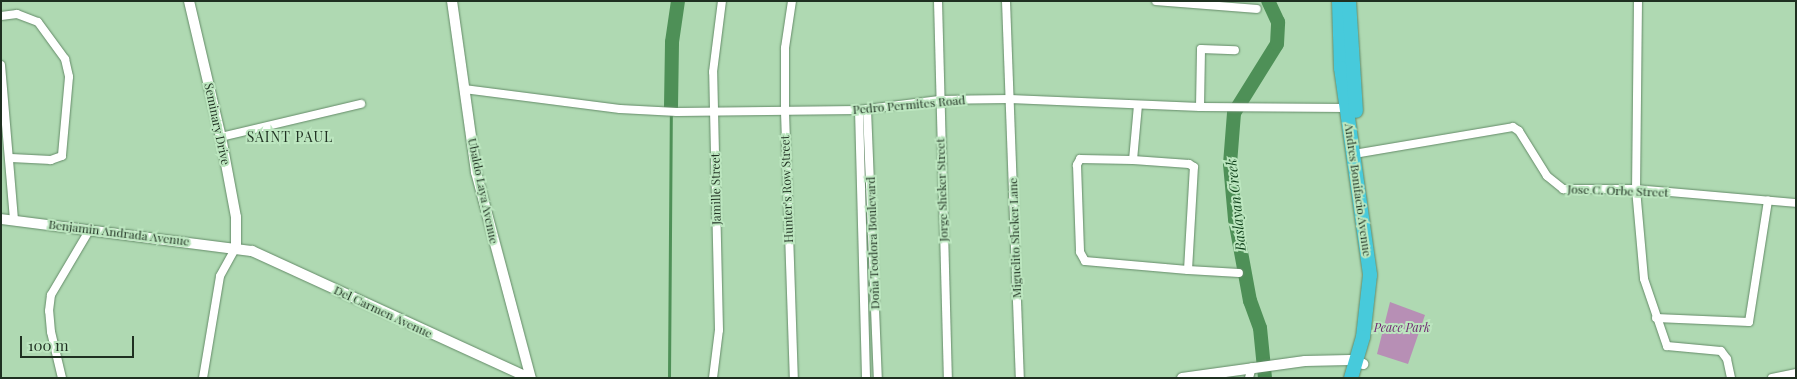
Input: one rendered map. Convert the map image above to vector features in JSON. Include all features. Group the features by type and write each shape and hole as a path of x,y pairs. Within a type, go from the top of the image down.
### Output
{"highway":[{"name":"Andres Bonifacio Avenue","path":"1339,1 1351,108 1378,265 1376,300 1360,368 1351,378"},
{"name":"Andres Bonifacio Avenue","path":"1349,1 1351,108"}],"street":[{"name":"Seminary Drive","path":"189,1 221,137 236,217 236,247"},
{"name":"Ubaldo Laya Avenue","path":"452,1 476,172 530,378"},
{"name":"Jamille Street","path":"713,378 719,330 713,72 722,1"},
{"name":"Hunter's Row Street","path":"792,1 785,48 785,112 794,378"},
{"name":"Jorge Sheker Street","path":"938,1 939,100 948,378"},
{"name":"Miguelito Sheker Lane","path":"1006,1 1020,378"},
{"path":"1156,1 1257,9"},
{"path":"1638,1 1636,190 1644,279 1656,318 1670,348 1721,351 1727,359 1732,378"},
{"path":"1,16 17,14 38,22 65,59 69,77 62,156 51,160 11,158"},
{"path":"1200,107 1201,48 1235,50"},
{"path":"1,65 11,158 14,220"},
{"name":"Pedro Permites Road","path":"464,89 620,109 714,112 863,110 939,100 1010,99 1229,108 1351,108"},
{"path":"221,137 361,104"},
{"path":"1133,160 1138,105"},
{"name":"Doña Teodora Boulevard","path":"863,110 866,378"},
{"name":"Doña Teodora Boulevard","path":"863,110 878,378"},
{"name":"Jose C. Orbe Street","path":"1358,153 1512,127 1519,131 1556,186 1572,191 1636,190 1768,200 1796,204"},
{"path":"1188,270 1196,171 1189,164 1084,157 1079,161 1082,259 1188,270 1239,273"},
{"path":"1656,318 1749,322 1768,200"},
{"name":"Benjamin Andrada Avenue","path":"1,219 236,247"},
{"path":"62,378 50,325 51,295 90,229"},
{"path":"203,378 220,276 236,247"},
{"name":"Del Carmen Avenue","path":"236,247 291,268 530,378"},
{"path":"1182,378 1262,366 1321,360 1360,368"},
{"path":"1249,378 1262,366"},
{"path":"1772,378 1796,373"}],"green space":[{"name":"Peace Park","path":"1390,302 1425,315 1408,364 1377,354"}],"waterway":[{"path":"671,107 672,42 678,1"},
{"name":"Baslayan Creek","path":"1265,378 1260,328 1250,301 1235,219 1230,164 1234,113 1277,44 1278,22 1268,1"},
{"path":"669,378 671,114"}],"district":[{"name":"SAINT PAUL","path":"290,137"}]}
